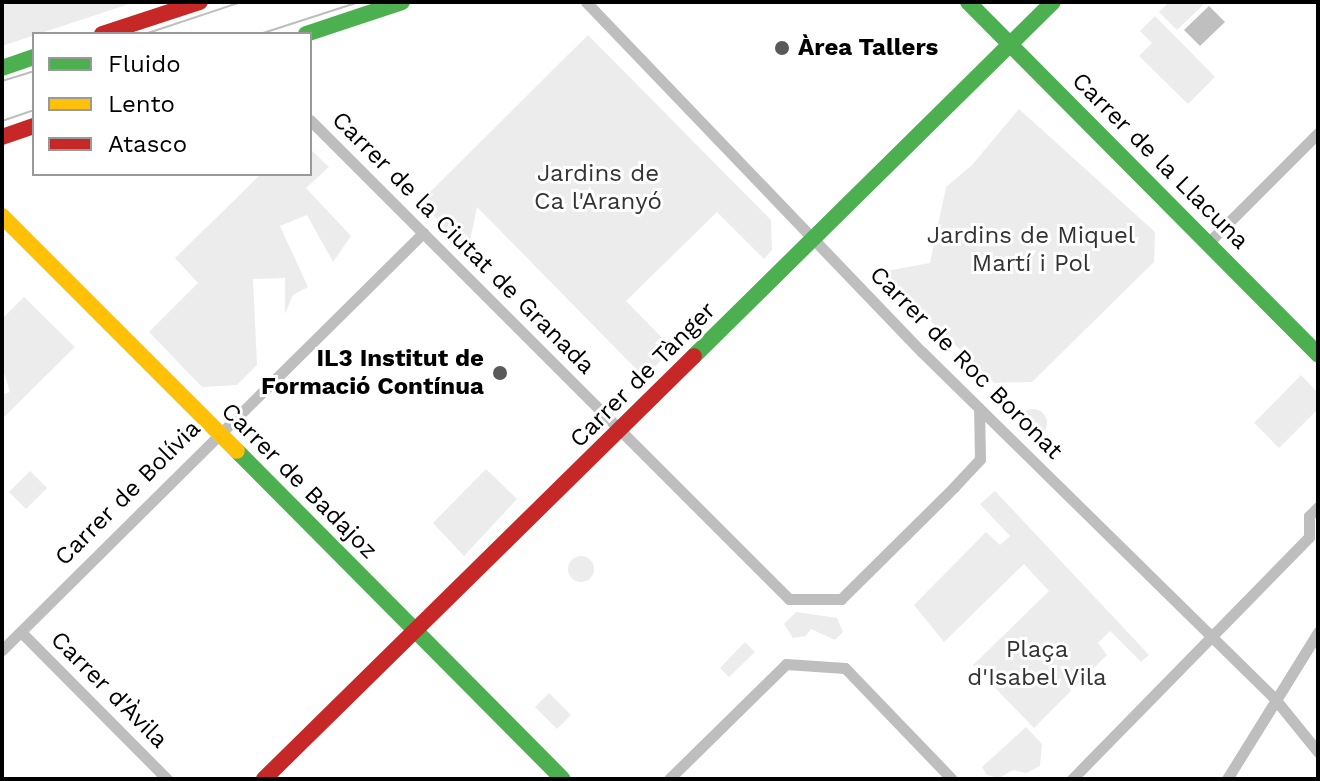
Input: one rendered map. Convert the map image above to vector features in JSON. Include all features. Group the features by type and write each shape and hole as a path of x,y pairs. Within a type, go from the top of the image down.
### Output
{"street":[{"path":"108,32 200,2"},
{"path":"312,32 402,2"},
{"name":"Carrer de Roc Boronat","path":"586,2 979,408 1211,641 1275,699 1318,752"},
{"name":"Carrer de la Llacuna","path":"968,2 1011,41 1318,355"},
{"name":"Carrer de Tànger","path":"264,779 815,240 1053,2"},
{"path":"2,68 32,58"},
{"name":"Carrer de la Ciutat de Granada","path":"312,122 789,599 841,599 980,459 979,408"},
{"path":"2,137 32,127"},
{"path":"1208,243 1318,133"},
{"name":"Carrer de Badajoz","path":"2,216 563,779"},
{"name":"Carrer de Bolívia","path":"2,650 423,233"},
{"path":"1072,779 1211,641 1309,537 1309,516 1318,507"},
{"name":"Carrer d'Àvila","path":"21,632 167,779"},
{"path":"1227,779 1318,632"},
{"path":"669,779 786,664 840,664 952,779"}],"green space":[{"path":"2,2 135,2 44,32 32,32 32,36 2,46"},
{"path":"1169,2 1206,2 1177,30 1159,12"},
{"path":"1155,16 1215,77 1188,104 1139,56 1152,43 1140,31"},
{"name":"Jardins de Ca l'Aranyó","path":"588,35 771,220 772,250 764,259 717,212 626,301 673,349 644,377 477,207 468,251 420,202"},
{"name":"Jardins de Miquel Martí i Pol","path":"1019,109 1155,232 1154,262 1032,382 994,383 881,272 930,263 946,187 972,165"},
{"path":"312,151 329,167 306,188 351,236 333,262 307,215 280,226 308,287 293,295 285,314 285,278 253,279 257,365 237,385 202,387 149,332 198,283 175,258 259,176 312,176"},
{"path":"24,297 75,347 2,419 2,395 10,392 2,366 2,319"},
{"path":"1301,375 1318,393 1318,409 1279,448 1254,423"},
{"path":"1033,409 1043,413 1047,423 1043,433 1033,437 1023,433 1019,423 1023,413"},
{"path":"486,469 517,499 464,556 433,523"},
{"path":"30,471 47,488 26,509 9,492"},
{"name":"Plaça d'Isabel Vila","path":"995,491 1149,655 1141,662 1110,631 1098,643 1107,655 1034,728 973,665 1049,591 1024,564 944,642 914,605 986,532 1000,545 1010,536 980,504"},
{"path":"581,556 590,560 594,569 590,578 581,582 572,578 568,569 572,560"},
{"path":"796,612 837,618 843,632 835,640 811,629 806,636 793,638 784,624"},
{"path":"745,642 755,652 729,677 720,668"},
{"path":"549,693 571,715 557,729 535,707"},
{"path":"1026,727 1042,744 1040,766 1026,773 1013,770 999,778 987,775 982,767"}],"shaded area":[{"path":"1209,6 1225,22 1200,46 1184,30"}],"tram line":[{"path":"151,32 241,2"},
{"path":"266,32 359,2"},
{"path":"2,81 32,72"},
{"path":"2,121 32,111"}],"traffic: fast":[{"path":"312,32 402,2"},
{"path":"968,2 1318,355"},
{"path":"694,356 1053,2"},
{"path":"2,68 32,58"},
{"path":"237,451 563,779"}],"traffic: slow":[{"path":"2,216 237,451"}],"traffic: jam":[{"path":"108,32 200,2"},
{"path":"2,137 32,127"},
{"path":"264,779 694,356"}],"place":[{"name":"Àrea Tallers","path":"782,48"},
{"name":"IL3 Institut de Formació Contínua","path":"500,373"}]}
